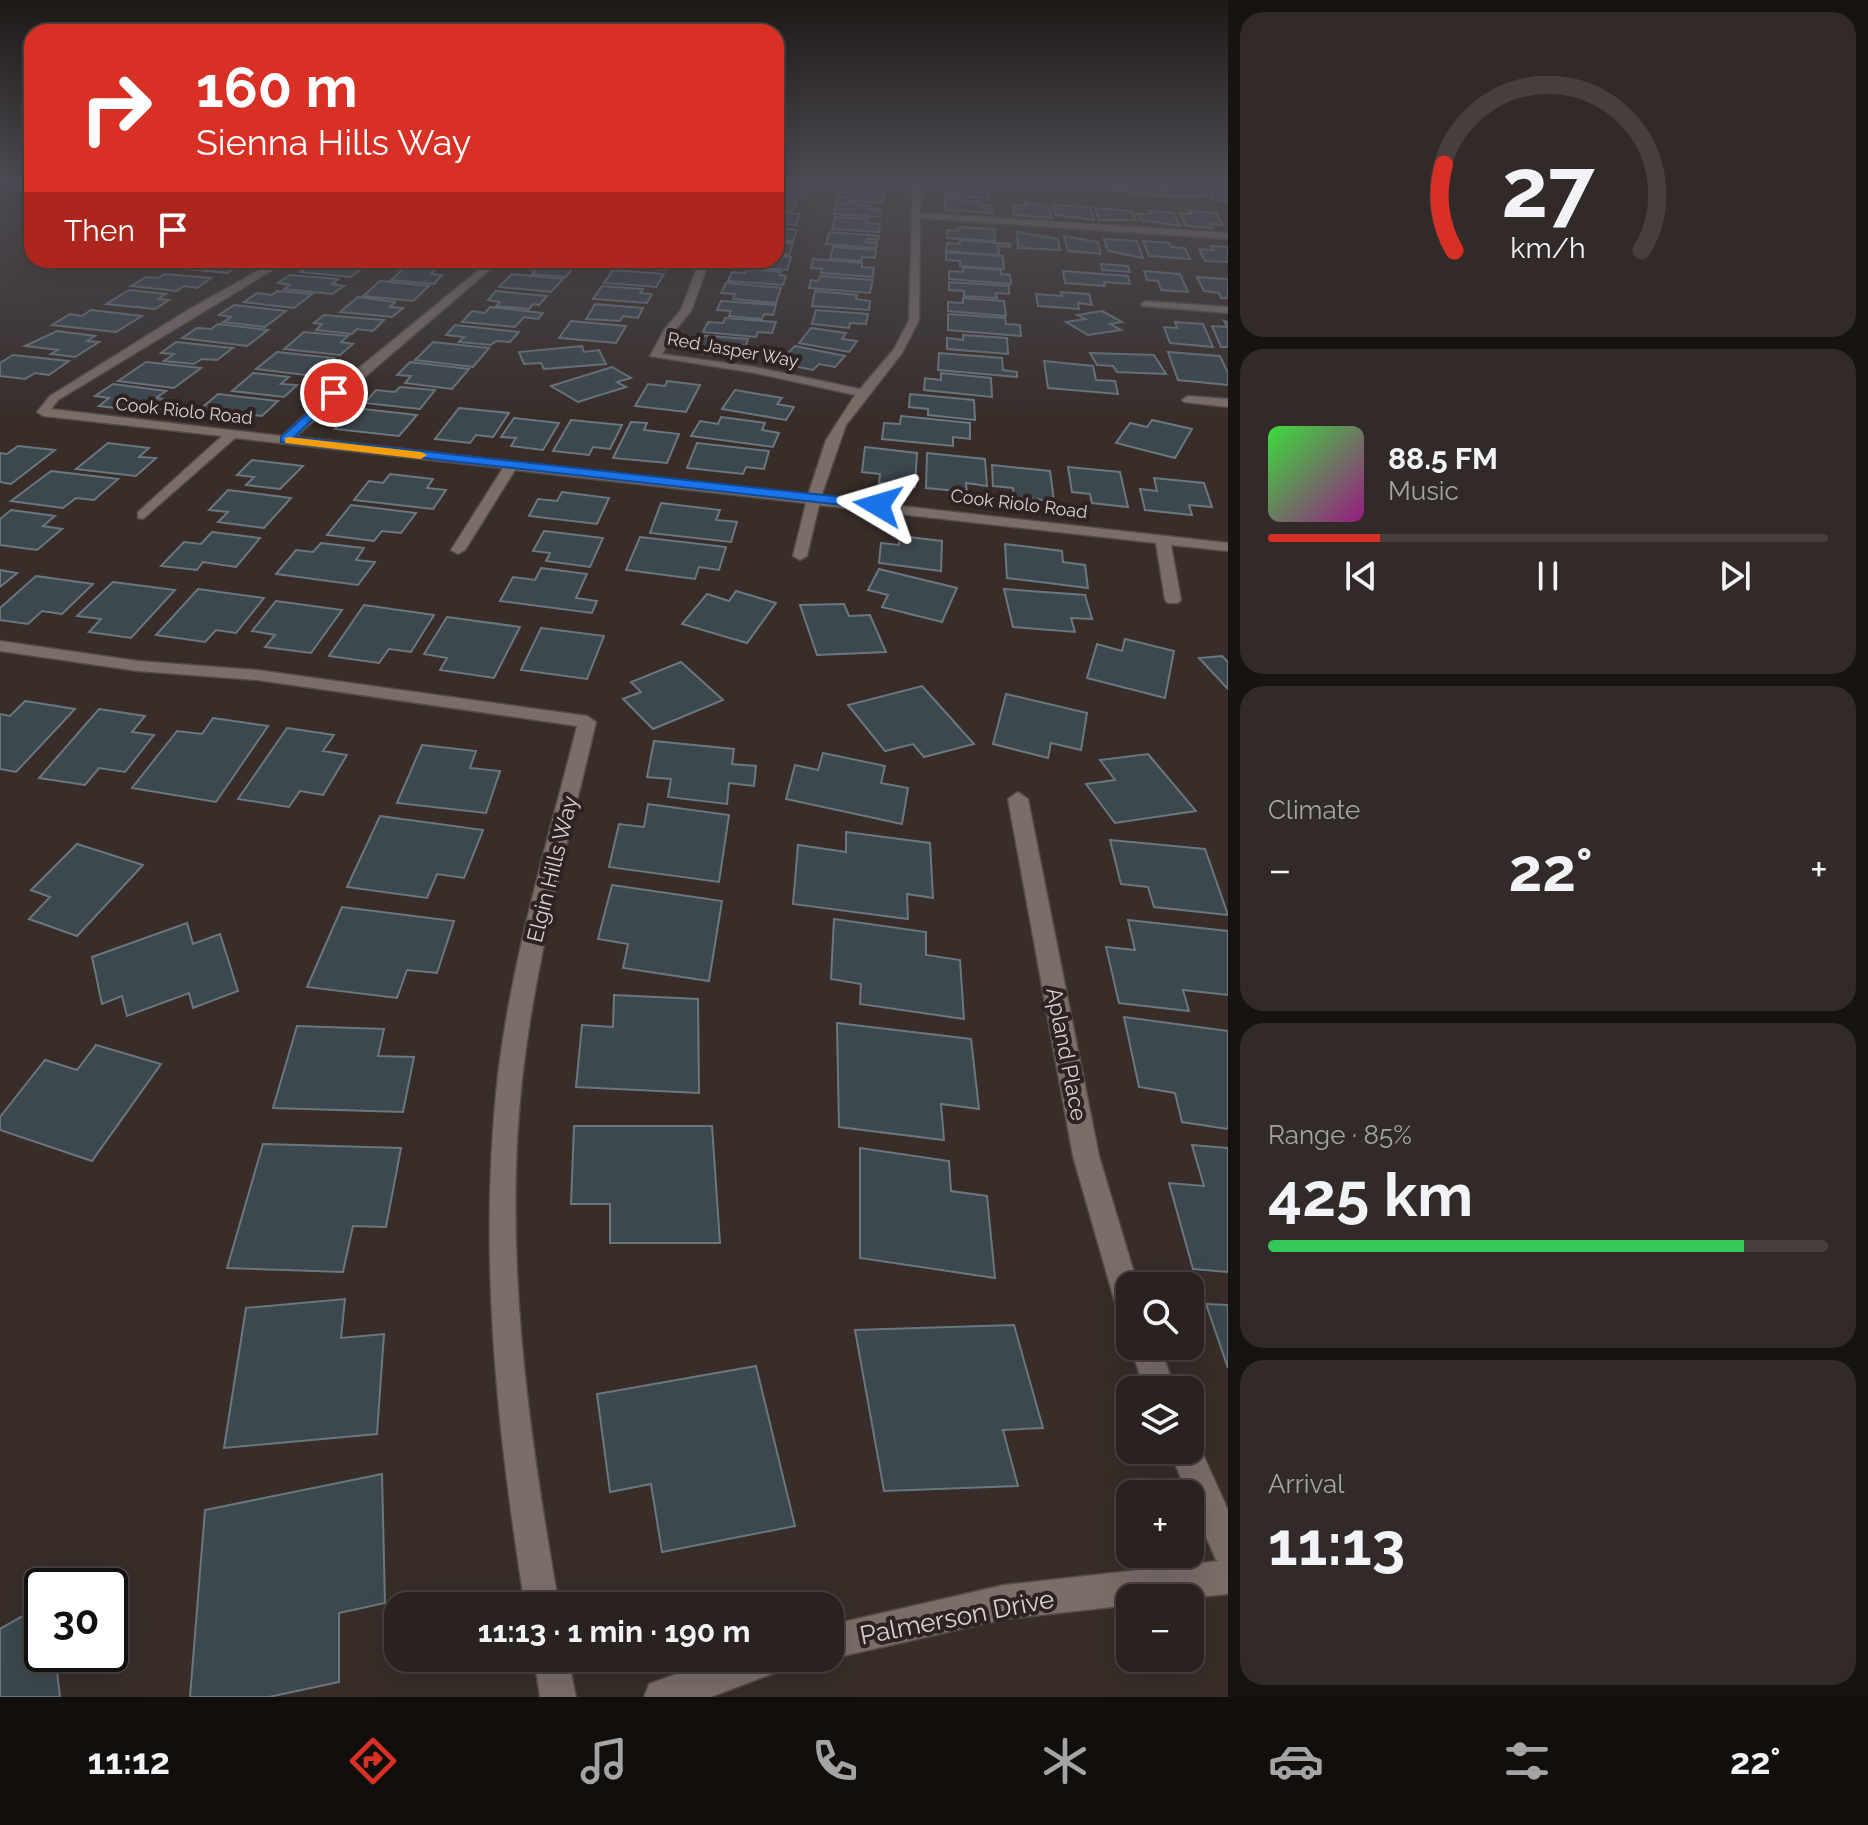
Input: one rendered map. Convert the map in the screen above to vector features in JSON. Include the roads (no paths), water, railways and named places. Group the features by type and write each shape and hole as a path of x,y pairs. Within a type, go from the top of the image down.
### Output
{"street":[{"path":"800,556 827,453 841,423 863,393 893,363 907,341 914,320 915,261"},
{"name":"Cook Riolo Road","path":"270,268 192,312 54,398 43,412 1228,547"},
{"path":"285,440 334,393 453,300 487,268"},
{"name":"Red Jasper Way","path":"702,268 686,311 668,332 655,356 755,370 863,393"},
{"path":"1146,304 1228,310"},
{"path":"1188,400 1228,403"},
{"path":"143,515 231,435"},
{"path":"458,550 511,466"},
{"path":"1163,540 1173,600"},
{"name":"Elgin Hills Way","path":"0,646 138,666 257,675 587,722 521,997 505,1122 501,1220 507,1363 523,1499 540,1592"},
{"name":"Apland Place","path":"1018,799 1086,1156 1120,1272"},
{"path":"1191,1464 1228,1548"},
{"name":"Palmerson Drive","path":"844,1639 1004,1602 1228,1577"},
{"path":"554,1672 558,1697"},
{"path":"662,1697 731,1672"}]}
